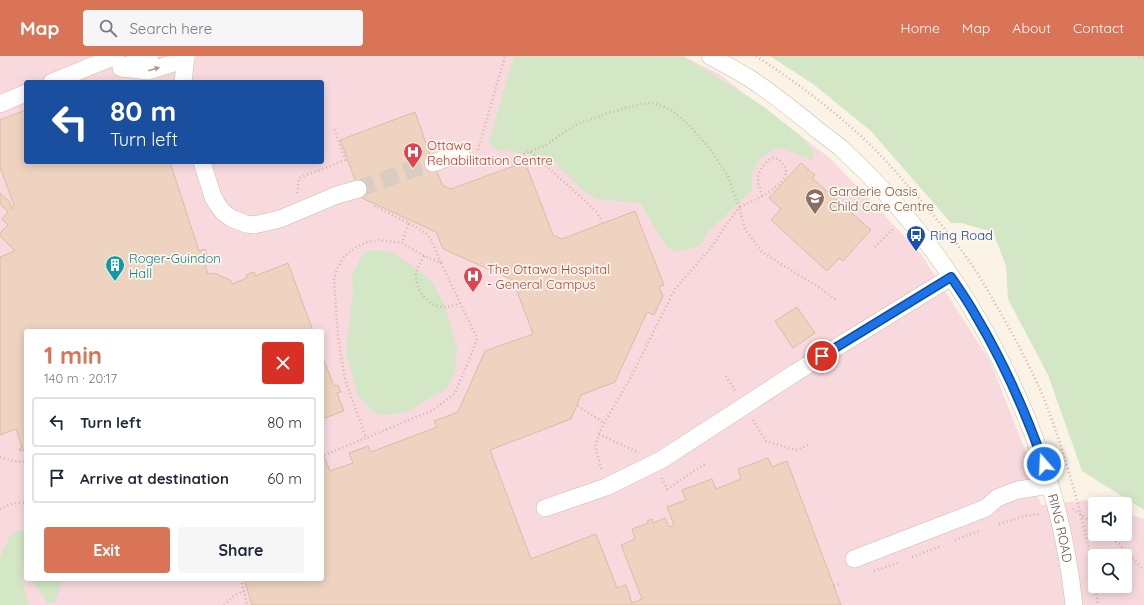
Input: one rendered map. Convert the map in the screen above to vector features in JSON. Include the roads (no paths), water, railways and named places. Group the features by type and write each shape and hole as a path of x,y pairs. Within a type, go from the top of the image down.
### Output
{"street":[{"path":"119,62 150,56"},
{"name":"RING ROAD","path":"710,56 773,94 844,151 874,181 927,242 951,277 976,315 1001,360 1022,407 1050,485 1067,555 1074,605"},
{"path":"56,80 100,60 119,62 148,71 186,58 183,80"},
{"path":"0,104 24,94"},
{"path":"433,163 468,157"},
{"path":"203,164 213,197 217,204 223,212 231,218 246,224 254,225 280,219 337,195 358,189"},
{"path":"545,508 606,487 661,460 794,373 951,277"},
{"path":"854,560 986,508 996,498 1018,490 1050,485"}],"tunnel":[{"path":"358,189 433,163"}],"place":[{"name":"Ottawa Rehabilitation Centre","path":"413,169"},
{"name":"Garderie Oasis Child Care Centre","path":"815,215"},
{"name":"Ring Road","path":"916,252"},
{"name":"Roger-Guindon Hall","path":"115,282"},
{"name":"The Ottawa Hospital - General Campus","path":"473,293"}]}
